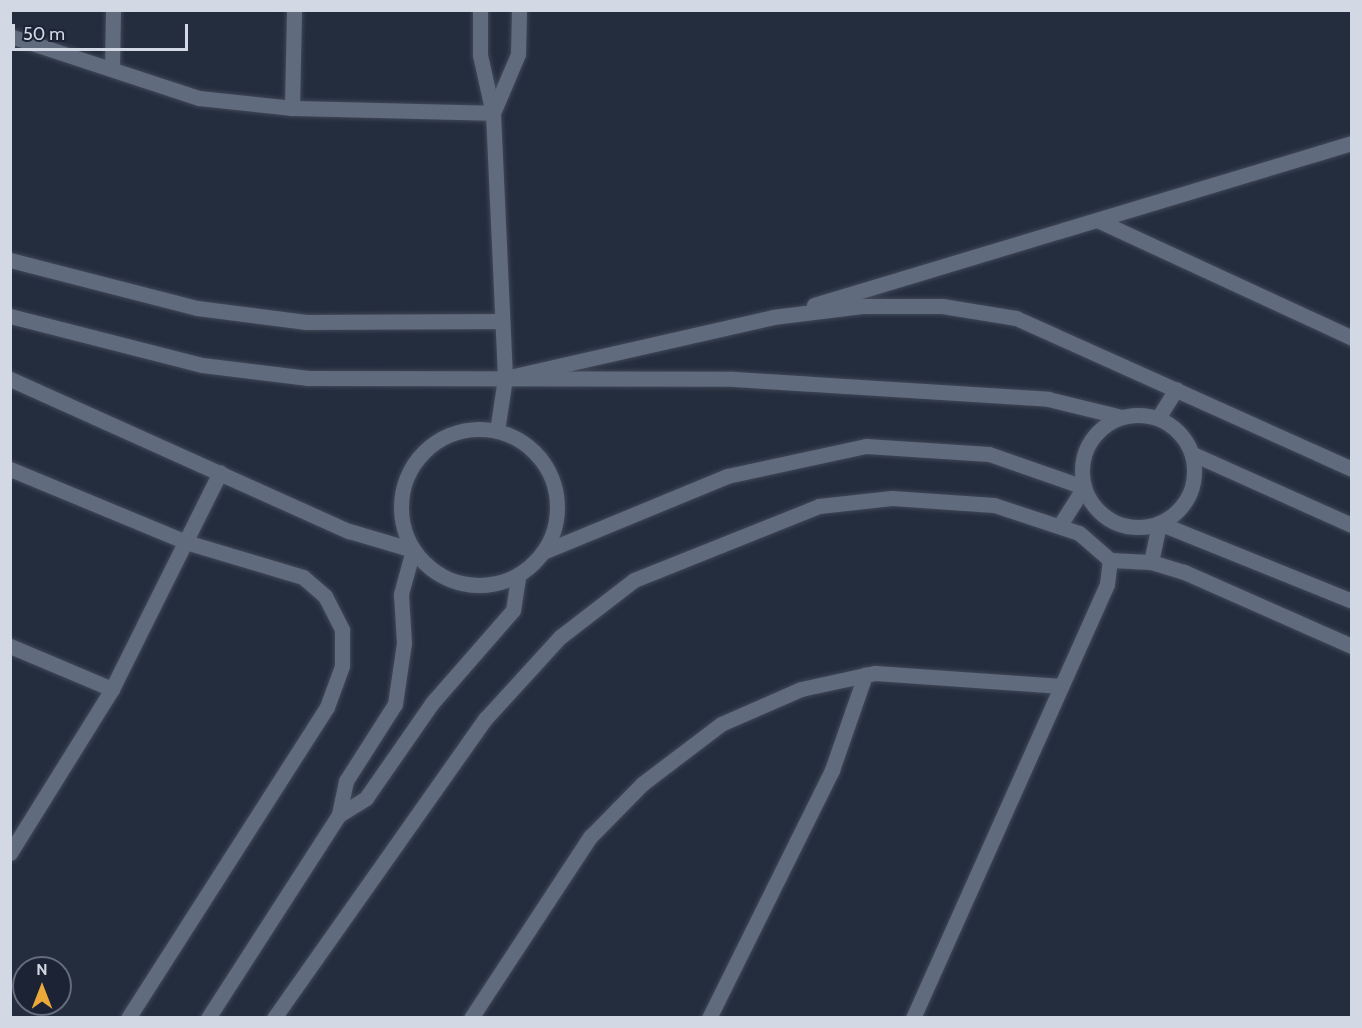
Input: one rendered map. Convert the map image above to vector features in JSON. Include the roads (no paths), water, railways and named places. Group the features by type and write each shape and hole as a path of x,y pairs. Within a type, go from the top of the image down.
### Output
{"street":[{"path":"112,69 113,10"},
{"path":"292,108 294,10"},
{"path":"480,10 480,55 493,113 499,321 505,378 497,431"},
{"path":"493,113 518,54 519,10"},
{"path":"10,36 199,98 292,108 493,113"},
{"path":"505,378 773,317 1351,144"},
{"path":"1097,220 1352,338"},
{"path":"10,260 196,308 295,321 499,321"},
{"path":"773,317 862,306 942,306 1016,318 1352,469"},
{"path":"10,316 202,365 308,378 734,379 1047,399 1122,417 1158,418 1174,427 1192,454 1195,479 1188,498 1160,523 1151,562"},
{"path":"10,380 349,531 413,550 450,580 473,585 519,574 543,552 553,533 556,490 535,452 497,431 470,429 445,436 418,459 400,499 402,525 413,550 401,594 404,652 395,704 346,781 339,815 208,1017"},
{"path":"1158,418 1176,389"},
{"path":"1060,525 1084,487 1085,453 1093,437 1122,417"},
{"path":"543,552 727,476 866,446 989,454 1084,487 1105,516 1121,524 1160,523 1352,601"},
{"path":"1192,454 1352,525"},
{"path":"10,469 189,543 303,577 325,596 342,630 342,666 327,707 128,1017"},
{"path":"10,853 112,689 189,543 220,472"},
{"path":"274,1017 486,717 560,637 634,580 819,507 892,498 953,500 994,505 1060,525 1110,560 1151,562 1352,646"},
{"path":"913,1017 1107,584 1110,560"},
{"path":"339,815 366,798 432,703 513,610 519,574"},
{"path":"10,646 112,689"},
{"path":"471,1017 590,837 642,784 687,747 753,707 865,675 1062,686"},
{"path":"709,1017 832,770 865,675"}]}
